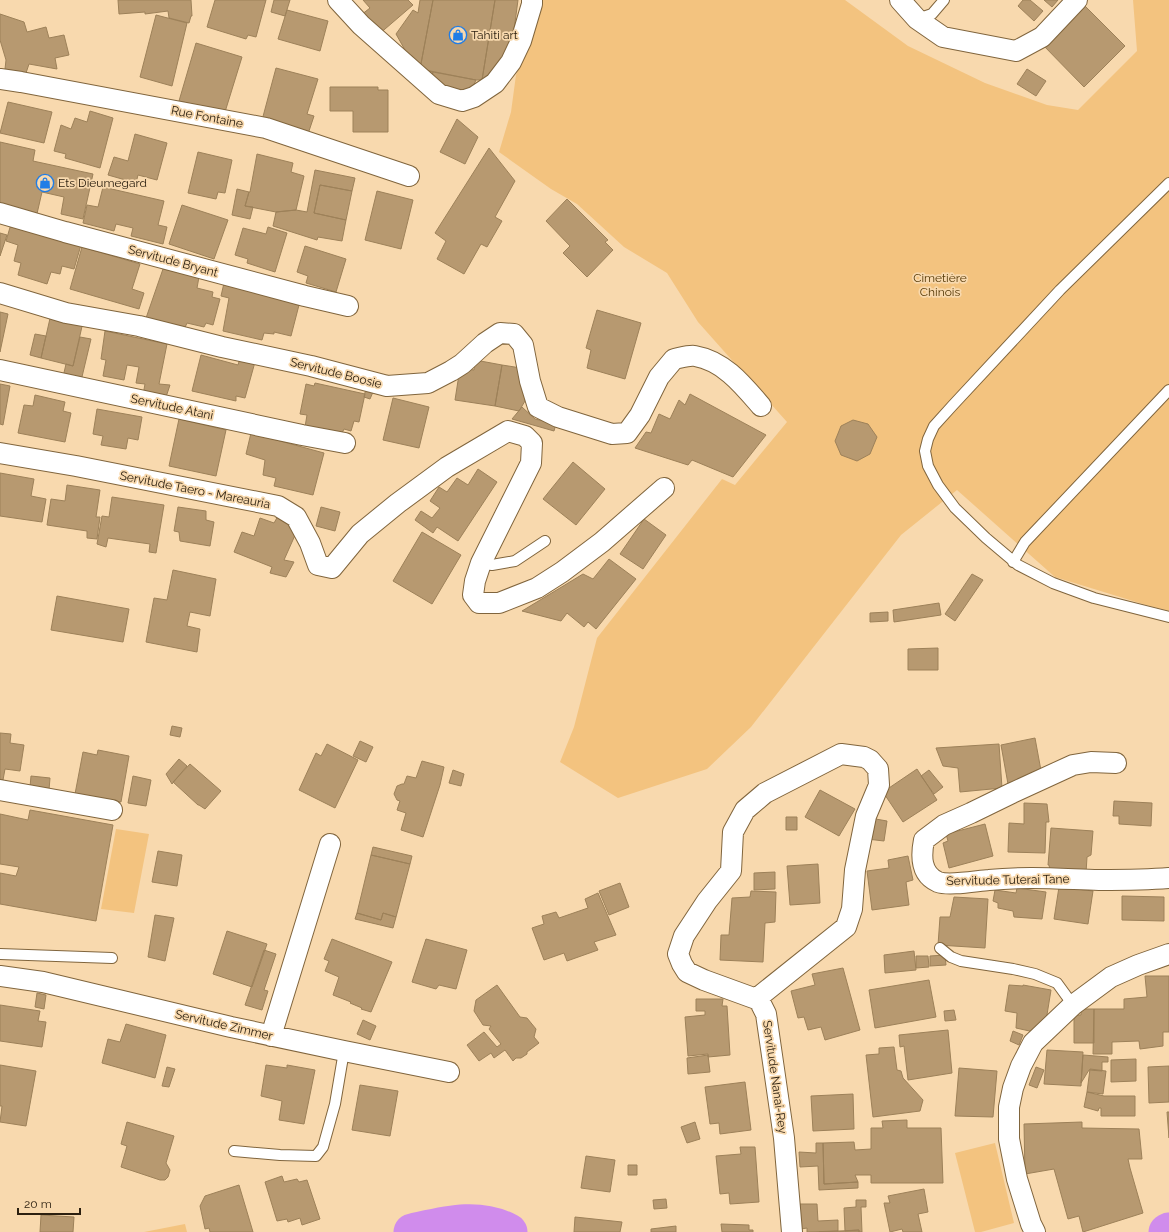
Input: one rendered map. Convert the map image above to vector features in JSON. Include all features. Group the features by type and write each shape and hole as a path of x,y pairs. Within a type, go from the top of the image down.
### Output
{"street":[{"path":"338,0 360,25 439,94 462,101 474,97 494,83 511,62 521,41 532,0"},
{"path":"900,0 918,20 943,37 1016,50 1042,37 1077,0"},
{"name":"Rue Fontaine","path":"0,79 266,128 409,176"},
{"name":"Servitude Bryant","path":"0,214 260,284 348,306"},
{"name":"Servitude Boosie","path":"0,293 66,313 139,326 222,347 311,366 386,386 428,383 462,364 485,343 500,333 514,334 523,345 530,381 538,407 558,417 612,434 627,433 640,415 659,377 674,359 694,356 718,363 743,385 761,406"},
{"name":"Servitude Atani","path":"0,370 345,443"},
{"name":"Servitude Taero - Mareauria","path":"0,453 76,466 278,506 296,516 310,543 318,565 332,568 360,534 447,466 508,431 525,436 532,442 531,463 481,563 475,582 473,595 479,603 499,603 537,588 562,572 602,542 664,488"},
{"path":"841,754 864,757 870,760 878,769 879,785 866,816 856,870 852,909 846,927 756,999 704,980 687,972 678,954 684,936 707,901 731,871 733,832 745,810 765,793 841,754"},
{"name":"Servitude Tuterai Tane","path":"1116,763 1091,762 1073,766 944,825 924,840 922,864 928,875 938,882 954,883 1002,878 1140,880 1169,878"},
{"path":"0,790 112,810"},
{"path":"271,1036 330,844"},
{"path":"1035,1232 1016,1179 1009,1139 1009,1107 1021,1066 1033,1043 1073,1005 1111,977 1138,965 1169,954"},
{"name":"Servitude Zimmer","path":"0,976 43,982 271,1036 449,1072"},
{"name":"Servitude Nanai-Rey","path":"756,999 760,1000 766,1014 775,1071 784,1138 792,1232"}],"lane":[{"path":"918,20 932,14 944,0"},
{"path":"1169,183 1060,290 953,405 934,426 928,439 925,451 928,466 938,485 955,507 1013,562 1059,586 1101,600 1169,617"},
{"path":"1013,562 1025,542 1169,390"},
{"path":"481,563 492,565 515,561 545,541"},
{"path":"940,948 951,957 961,961 1035,974 1057,983 1073,1005"},
{"path":"0,954 112,958"},
{"path":"234,1151 316,1156 323,1148 333,1111 344,1051"}],"green space":[{"name":"Cimetière Chinois","path":"538,0 845,0 908,46 985,83 1047,105 1078,110 1137,51 1133,0 1169,0 1169,611 1055,577 957,490 901,535 751,727 707,769 618,798 560,762 574,727 597,638 722,479 735,485 787,422 698,322 667,273 624,247 577,204 551,189 499,152 511,112 516,75 534,31"},
{"path":"116,829 149,834 134,913 101,909"},
{"path":"995,1143 1014,1223 981,1232 975,1232 955,1153"},
{"path":"185,1224 187,1232 144,1232"}],"building":[{"path":"118,0 191,0 192,16 189,23 169,18 168,11 145,14 145,12 119,14"},
{"path":"215,0 266,0 256,37 248,35 246,39 207,27"},
{"path":"274,0 290,0 285,16 271,12"},
{"path":"363,0 408,0 413,5 378,35 361,15 370,8"},
{"path":"420,0 433,0 420,69 433,72 431,80 414,66 396,34 413,10 418,13"},
{"name":"Tahiti art","path":"433,0 495,0 482,80 420,69"},
{"name":"Tahiti art","path":"495,0 518,0 512,45 488,80 482,80"},
{"path":"1023,0 1030,0 1043,11 1034,21 1018,6"},
{"path":"1044,0 1058,0 1052,7"},
{"path":"1083,4 1125,46 1084,87 1042,44"},
{"path":"287,10 328,21 320,51 278,39"},
{"path":"0,14 24,22 27,32 46,27 49,38 64,35 69,55 55,58 57,69 29,64 26,73 5,69 6,60 0,40"},
{"path":"156,15 187,23 172,86 140,77"},
{"path":"196,43 242,57 225,112 179,101"},
{"path":"276,68 318,79 307,114 314,116 307,137 261,124"},
{"path":"1027,69 1046,81 1036,96 1017,84"},
{"path":"433,72 476,80 471,91 461,92 431,80"},
{"path":"330,87 378,87 378,90 388,90 388,132 353,132 353,111 330,111"},
{"path":"8,102 52,112 44,143 0,133"},
{"path":"90,111 113,118 100,168 65,158 66,154 54,151 61,125 71,129 75,118 87,122"},
{"path":"457,119 478,137 465,164 440,152"},
{"path":"135,134 167,143 157,180 138,175 136,183 108,175 114,157 128,161"},
{"name":"Ets Dieumegard","path":"0,142 35,150 33,161 93,174 83,219 61,214 64,197 42,192 36,218 0,203"},
{"path":"489,148 515,181 495,217 502,221 487,247 481,244 464,274 437,259 446,241 435,233"},
{"path":"198,152 232,160 225,193 218,192 216,199 188,193"},
{"path":"257,154 293,163 291,172 304,176 296,210 276,212 245,206 250,192"},
{"path":"315,170 355,178 352,191 320,185 314,213 346,220 342,241 318,237 317,240 273,226 276,212 296,210 307,212"},
{"path":"320,185 352,191 346,220 314,213"},
{"path":"103,187 164,201 158,225 167,227 163,244 131,236 133,228 116,224 114,231 83,223 87,205 98,207"},
{"path":"237,189 249,192 245,206 253,207 250,219 232,215"},
{"path":"377,191 413,200 401,249 365,240"},
{"path":"567,199 608,240 605,242 613,250 587,277 563,253 570,246 546,221"},
{"path":"182,205 228,220 214,259 169,244"},
{"path":"11,224 81,245 74,269 62,266 60,274 51,272 47,284 18,275 21,263 14,261 18,245 6,241"},
{"path":"268,227 287,233 275,272 247,263 248,259 235,255 243,228 266,234"},
{"path":"0,233 7,235 0,256"},
{"path":"305,246 346,259 336,292 306,283 308,276 297,272"},
{"path":"82,247 140,264 132,289 144,293 139,309 70,289"},
{"path":"163,269 199,277 197,288 213,292 212,297 220,299 213,325 206,323 204,327 187,323 183,332 145,321"},
{"path":"224,283 299,305 291,336 274,332 274,334 264,333 262,340 223,331 229,298 221,296"},
{"path":"597,310 641,323 625,379 587,368 591,350 586,348"},
{"path":"0,312 8,314 0,352"},
{"path":"51,314 83,322 73,366 41,358"},
{"path":"105,331 167,344 159,384 170,385 165,400 143,395 145,384 136,383 139,367 127,365 124,380 103,376 106,360 101,359"},
{"path":"35,334 46,336 41,358 30,355"},
{"path":"80,337 91,339 81,381 63,377 66,364 73,366"},
{"path":"201,355 238,365 240,358 255,362 245,398 236,396 236,401 192,391"},
{"path":"475,360 502,365 495,406 455,400 460,368 474,370"},
{"path":"502,365 521,368 525,401 519,411 495,406"},
{"path":"315,383 365,394 359,422 354,421 351,431 344,429 341,435 305,427 307,415 300,414 306,384 314,386"},
{"path":"0,384 10,386 3,425 0,424"},
{"path":"366,388 373,392 370,399 364,397"},
{"path":"690,394 766,435 733,477 692,460 688,465 635,448 646,432 651,433 659,414 670,419 679,400 685,405"},
{"path":"35,395 65,402 63,411 71,413 65,442 18,433 24,405 33,406"},
{"path":"393,398 429,407 419,448 383,440"},
{"path":"522,407 535,419 556,424 554,431 512,419"},
{"path":"97,409 142,417 138,440 128,438 126,449 101,445 103,436 93,434"},
{"path":"179,419 226,430 216,476 169,466"},
{"path":"853,420 868,424 877,437 870,454 857,461 841,455 835,441 841,426"},
{"path":"251,433 324,453 313,495 274,486 276,478 263,475 265,460 246,454"},
{"path":"573,462 605,489 576,525 543,499"},
{"path":"478,469 497,482 458,541 437,527 433,533 415,520 421,511 432,518 440,508 430,501 439,487 447,492 457,478 468,485"},
{"path":"0,473 34,479 31,496 46,499 42,522 0,516"},
{"path":"67,485 100,490 96,517 100,517 97,539 87,538 87,531 47,525 51,499 65,501"},
{"path":"112,497 164,505 156,553 149,552 150,544 108,538 106,547 97,544 102,516 109,517"},
{"path":"178,507 206,511 206,520 214,522 210,546 180,541 179,532 174,531"},
{"path":"321,507 340,512 335,531 316,526"},
{"path":"278,516 295,525 292,531 296,533 284,560 294,562 286,577 270,573 272,567 234,552 242,532 254,536 260,518 274,523"},
{"path":"644,519 666,535 643,569 620,554"},
{"path":"422,532 461,555 432,604 393,581"},
{"path":"609,559 636,579 596,629 588,622 584,627 567,613 561,621 522,611 583,574 593,579"},
{"path":"173,570 216,579 210,616 190,612 187,626 200,629 197,652 146,642 154,598 167,600"},
{"path":"972,574 983,580 955,621 945,614"},
{"path":"57,596 129,609 123,642 51,630"},
{"path":"939,603 941,615 894,622 893,610"},
{"path":"888,612 888,621 870,622 870,613"},
{"path":"938,648 938,670 908,670 908,649"},
{"path":"172,726 182,728 180,737 170,735"},
{"path":"0,733 11,734 10,743 24,745 20,771 5,769 3,780 0,780"},
{"path":"1035,738 1042,776 1008,784 1001,745"},
{"path":"360,741 373,747 366,762 353,756"},
{"path":"327,744 358,760 335,808 299,790 316,753 321,756"},
{"path":"999,744 1002,788 960,792 958,768 943,766 936,748"},
{"path":"98,750 129,756 121,802 75,794 83,752 97,755"},
{"path":"179,759 187,766 172,784 166,774"},
{"path":"422,761 444,767 440,785 423,837 401,830 406,813 397,810 400,801 397,800 394,794 397,786 404,784 407,776 416,778"},
{"path":"190,764 221,791 205,809 198,805 173,782"},
{"path":"917,769 937,800 903,822 883,792"},
{"path":"453,770 464,774 461,786 449,783"},
{"path":"929,770 943,787 934,794 921,776"},
{"path":"31,776 50,778 49,790 30,787"},
{"path":"133,776 151,780 146,806 128,803"},
{"path":"820,790 855,809 839,836 805,817"},
{"path":"1114,801 1152,803 1151,826 1119,824 1119,816 1113,816"},
{"path":"1024,803 1047,804 1049,822 1046,822 1045,853 1008,852 1009,823 1024,824"},
{"path":"30,810 113,825 96,921 0,904 0,873 16,876 19,867 0,864 0,814 28,820"},
{"path":"786,817 797,817 797,830 786,830"},
{"path":"870,818 887,821 884,841 867,839"},
{"path":"985,824 993,856 949,868 943,843 948,841 946,834"},
{"path":"1051,828 1093,831 1091,855 1087,857 1086,873 1050,870 1048,865"},
{"path":"373,847 412,856 410,864 371,855"},
{"path":"158,851 182,855 177,886 152,882"},
{"path":"371,855 410,864 396,917 383,913 381,920 357,913"},
{"path":"908,856 913,880 906,882 909,905 872,910 867,871 889,868 888,860"},
{"path":"818,864 820,903 790,905 787,866"},
{"path":"775,872 775,889 754,890 754,873"},
{"path":"620,883 629,907 609,915 599,891"},
{"path":"1059,887 1093,891 1088,924 1054,919"},
{"path":"1017,888 1046,892 1042,919 1014,917 1013,911 998,908 998,903 993,901 995,890 1016,893"},
{"path":"751,891 776,892 775,922 765,923 763,962 720,960 721,935 729,935 732,898 750,897"},
{"path":"598,893 616,935 594,942 598,950 567,961 564,953 544,960 532,928 544,924 542,916 556,912 559,918 588,908 585,899"},
{"path":"1122,896 1164,897 1164,921 1122,920"},
{"path":"954,897 988,899 985,948 938,945 940,917 950,917"},
{"path":"357,913 381,920 383,913 396,917 393,928 355,919"},
{"path":"155,915 174,918 165,961 148,957"},
{"path":"227,931 267,944 252,987 213,974"},
{"path":"332,939 392,962 371,1012 361,1009 362,1008 350,1003 351,1002 333,995 339,977 325,971 329,961 324,959"},
{"path":"426,939 467,950 456,989 439,985 436,989 412,982"},
{"path":"264,950 276,954 264,990 268,991 262,1010 245,1005"},
{"path":"914,951 916,970 885,973 884,955"},
{"path":"945,955 946,965 930,966 930,956"},
{"path":"916,956 928,956 929,967 916,968"},
{"path":"843,968 860,1030 825,1040 821,1027 808,1030 804,1017 798,1018 791,991 815,985 812,974"},
{"path":"1145,976 1169,976 1169,1032 1163,1032 1163,1046 1140,1049 1139,1041 1112,1042 1112,1054 1093,1054 1094,1009 1124,1009 1124,999 1147,997"},
{"path":"929,980 936,1017 875,1028 869,990"},
{"path":"497,985 520,1017 527,1018 536,1029 534,1037 539,1043 527,1052 527,1054 521,1058 516,1058 513,1061 505,1050 494,1058 491,1053 479,1061 467,1045 484,1032 497,1047 501,1044 489,1029 491,1026 483,1025 474,1011 476,1000"},
{"path":"1009,985 1023,985 1051,990 1046,1021 1034,1032 1016,1028 1017,1013 1005,1011"},
{"path":"37,993 46,995 44,1009 35,1007"},
{"path":"696,999 723,999 722,1006 727,1006 730,1055 708,1057 708,1054 688,1056 685,1017 705,1015 705,1011 696,1011"},
{"path":"0,1005 40,1011 38,1021 46,1022 42,1047 0,1041"},
{"path":"1081,1009 1094,1009 1094,1043 1074,1043 1074,1015 1081,1015"},
{"path":"954,1010 956,1020 945,1021 944,1011"},
{"path":"363,1020 376,1026 370,1040 357,1034"},
{"path":"126,1024 166,1035 155,1078 102,1063 108,1039 120,1042"},
{"path":"948,1030 952,1073 908,1080 904,1046 900,1047 899,1035"},
{"path":"1013,1031 1023,1035 1019,1045 1010,1041"},
{"path":"894,1047 897,1070 901,1071 903,1078 923,1100 920,1111 873,1117 866,1055 879,1054 879,1048"},
{"path":"1047,1050 1083,1052 1081,1086 1044,1084"},
{"path":"708,1055 710,1072 688,1074 687,1058"},
{"path":"1083,1055 1108,1057 1108,1062 1102,1062 1102,1071 1089,1070 1081,1083"},
{"path":"1136,1059 1136,1081 1111,1082 1111,1060"},
{"path":"0,1065 36,1071 26,1126 0,1122 2,1106 0,1106"},
{"path":"266,1065 287,1068 287,1065 315,1070 304,1124 279,1120 282,1101 261,1096"},
{"path":"1169,1066 1169,1102 1149,1103 1148,1067"},
{"path":"167,1067 175,1069 169,1087 162,1086"},
{"path":"1036,1067 1044,1070 1037,1088 1029,1085"},
{"path":"959,1068 997,1071 993,1117 955,1116"},
{"path":"1090,1069 1106,1071 1103,1094 1087,1092"},
{"path":"745,1082 751,1130 720,1134 719,1123 710,1124 705,1087"},
{"path":"360,1085 398,1091 390,1136 352,1130"},
{"path":"1087,1092 1104,1096 1135,1096 1135,1116 1101,1116 1101,1108 1099,1108 1098,1111 1084,1107"},
{"path":"853,1094 854,1129 813,1131 811,1096"},
{"path":"1167,1112 1169,1112 1169,1138"},
{"path":"907,1120 907,1128 941,1128 943,1183 871,1183 871,1175 855,1175 858,1182 824,1184 823,1143 854,1142 855,1150 871,1149 871,1128 883,1128 882,1121"},
{"path":"127,1122 174,1136 166,1163 170,1170 168,1177 165,1180 160,1180 121,1167 127,1146 121,1144"},
{"path":"695,1122 700,1139 687,1143 681,1127"},
{"path":"1082,1122 1082,1128 1139,1129 1142,1159 1128,1159 1143,1213 1083,1232 1079,1216 1068,1219 1054,1169 1025,1174 1024,1124"},
{"path":"816,1143 823,1143 824,1184 858,1182 858,1188 819,1190 818,1166 800,1167 799,1152 816,1153"},
{"path":"740,1147 755,1147 759,1202 730,1204 729,1193 720,1194 716,1156 741,1154"},
{"path":"586,1156 615,1160 610,1192 581,1188"},
{"path":"628,1165 637,1165 637,1175 628,1175"},
{"path":"282,1176 284,1182 297,1179 299,1182 307,1180 320,1219 302,1225 300,1218 288,1222 287,1219 277,1221 265,1182"},
{"path":"239,1185 253,1232 210,1232 209,1228 205,1229 200,1206 205,1196"},
{"path":"924,1189 928,1212 918,1214 922,1232 903,1232 902,1229 890,1232 884,1203 890,1203 888,1196"},
{"path":"666,1199 667,1208 654,1209 653,1200"},
{"path":"856,1200 866,1200 866,1207 861,1207 862,1232 859,1232 859,1230 845,1231 844,1208 856,1207"},
{"path":"800,1204 817,1204 818,1221 838,1220 838,1231 807,1232 807,1228 801,1229"},
{"path":"41,1215 74,1217 73,1232 40,1232"},
{"path":"575,1217 622,1222 620,1232 574,1232"},
{"path":"721,1224 749,1225 749,1230 753,1230 753,1232 722,1232"},
{"path":"676,1226 676,1232 651,1232 651,1229"},
{"path":"859,1230 859,1232 819,1232"}],"waterway":[{"path":"412,1232 461,1223 485,1224 509,1232"}],"place":[{"name":"Tahiti art","path":"458,35"},
{"name":"Ets Dieumegard","path":"45,183"}]}
